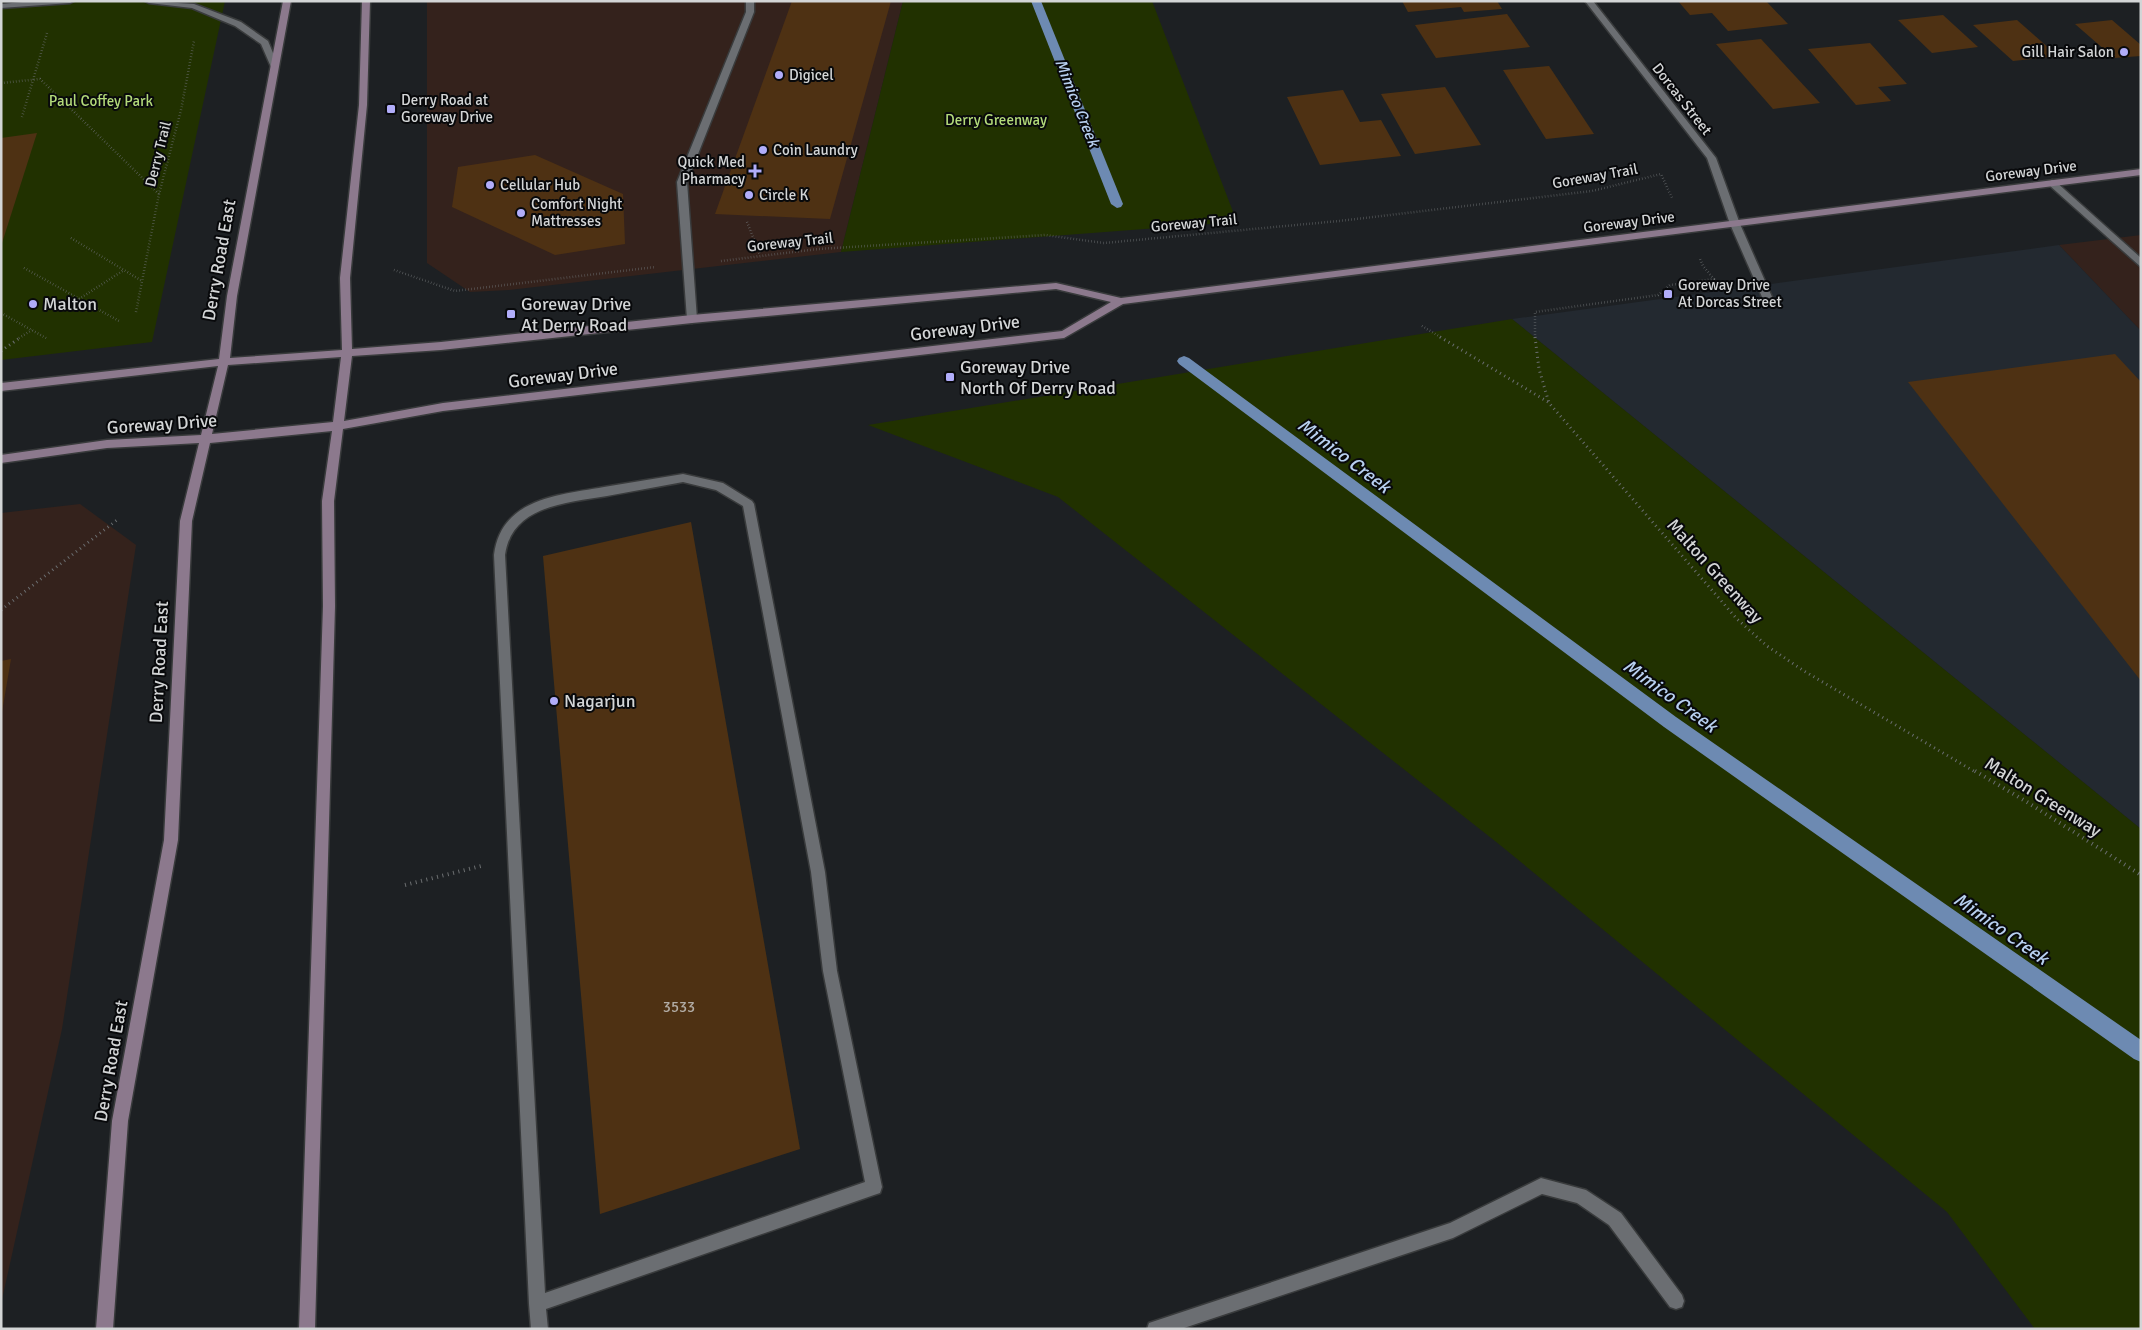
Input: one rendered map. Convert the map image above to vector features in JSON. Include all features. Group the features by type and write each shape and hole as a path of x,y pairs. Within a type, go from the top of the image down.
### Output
{"main road":[{"name":"Derry Road East","path":"104,1329 120,1121 171,840 186,521 224,362 232,296 287,1"},
{"path":"307,1329 329,606 328,501 347,353 344,278 363,105 366,1"},
{"name":"Goreway Drive","path":"1,387 224,362 440,346 1056,286 1121,301 2141,172"},
{"name":"Goreway Drive","path":"1,460 107,444 206,439 337,426 443,406 1064,334 1121,301"}],"street":[{"path":"1,6 70,1"},
{"path":"149,1 200,8 238,24 265,43 274,65"},
{"path":"692,320 682,182 750,12 750,1"},
{"name":"Dorcas Street","path":"1589,1 1711,158 1735,224 1767,297"},
{"path":"2052,183 2141,264"},
{"path":"537,1304 874,1187 830,971 818,872 748,504 719,486 683,478 552,501 535,507 520,516 508,528 500,541 498,555 501,568 537,1304 540,1329"},
{"path":"1155,1329 1453,1230 1541,1186 1580,1196 1615,1219 1676,1300"}],"path":[{"path":"22,116 57,2"},
{"name":"Derry Trail","path":"136,312 159,194 181,110 200,8"},
{"path":"1,83 40,80 159,194"},
{"name":"Goreway Trail","path":"726,261 760,255 818,249 1045,235 1104,243 1164,238 1339,221 1592,191 1661,174 1667,186"},
{"path":"747,222 760,255"},
{"path":"71,238 142,281"},
{"path":"394,270 455,291 657,266"},
{"name":"Malton Greenway","path":"1703,266 1714,279 1670,285 1658,295 1535,312 1536,357 1540,380 1549,402 1737,619 1767,646 1804,670 2027,802 2141,875"},
{"path":"24,268 119,321"},
{"path":"79,298 124,270"},
{"path":"1,313 46,338"},
{"path":"1422,326 1487,368 1549,402"},
{"path":"1,351 32,330"},
{"path":"1,610 117,520"},
{"path":"405,885 516,857"}],"shaded area":[{"path":"427,1 903,1 841,252 509,290 470,292 427,263"},
{"path":"2141,235 2141,331 2059,245"},
{"path":"2059,245 2141,331 2141,829 1512,319"},
{"path":"80,504 136,545 62,1029 1,1304 1,513"}],"green space":[{"name":"Paul Coffey Park","path":"1,1 225,1 152,342 1,360"},
{"name":"Derry Greenway","path":"903,1 1152,1 1237,222 841,252"},
{"path":"1512,319 2141,829 2141,1329 2035,1329 1947,1212 1500,845 1058,497 868,425"}],"building":[{"path":"792,1 891,1 830,219 715,214"},
{"path":"1402,1 1497,1 1502,9 1464,12 1461,7 1408,12"},
{"path":"1678,1 1766,1 1788,24 1728,31 1712,13 1690,15"},
{"path":"1507,14 1530,47 1436,58 1415,25"},
{"path":"1943,15 1978,47 1932,53 1898,20"},
{"path":"2017,20 2058,56 2013,61 1973,25"},
{"path":"2112,20 2141,45 2141,56 2114,58 2075,24"},
{"path":"1761,39 1820,103 1773,109 1716,44"},
{"path":"1870,43 1907,84 1878,87 1891,101 1856,105 1808,49"},
{"path":"1549,66 1594,134 1546,139 1503,70"},
{"path":"1445,87 1481,145 1415,154 1381,94"},
{"path":"1343,90 1360,122 1381,120 1401,156 1320,165 1287,97"},
{"path":"37,133 2,243 1,243 1,138"},
{"path":"535,155 623,194 625,244 555,255 452,207 458,167"},
{"path":"2115,354 2141,382 2141,681 1908,382"},
{"path":"691,522 800,1149 600,1214 543,556"},
{"path":"11,659 2,712 1,712 1,661"}],"waterway":[{"name":"Mimico Creek","path":"1036,1 1117,204"},
{"name":"Mimico Creek","path":"1184,361 1670,722 2141,1052"}],"place":[{"name":"Gill Hair Salon","path":"2124,52"},
{"name":"Digicel","path":"779,75"},
{"name":"Derry Road at Goreway Drive","path":"391,109"},
{"name":"Coin Laundry","path":"763,150"},
{"name":"Quick Med Pharmacy","path":"755,171"},
{"name":"Cellular Hub","path":"490,185"},
{"name":"Circle K","path":"749,195"},
{"name":"Comfort Night Mattresses","path":"521,213"},
{"name":"Goreway Drive At Dorcas Street","path":"1668,294"},
{"name":"Malton","path":"33,304"},
{"name":"Goreway Drive At Derry Road","path":"511,314"},
{"name":"Goreway Drive North Of Derry Road","path":"950,377"},
{"name":"Nagarjun","path":"554,701"}]}
